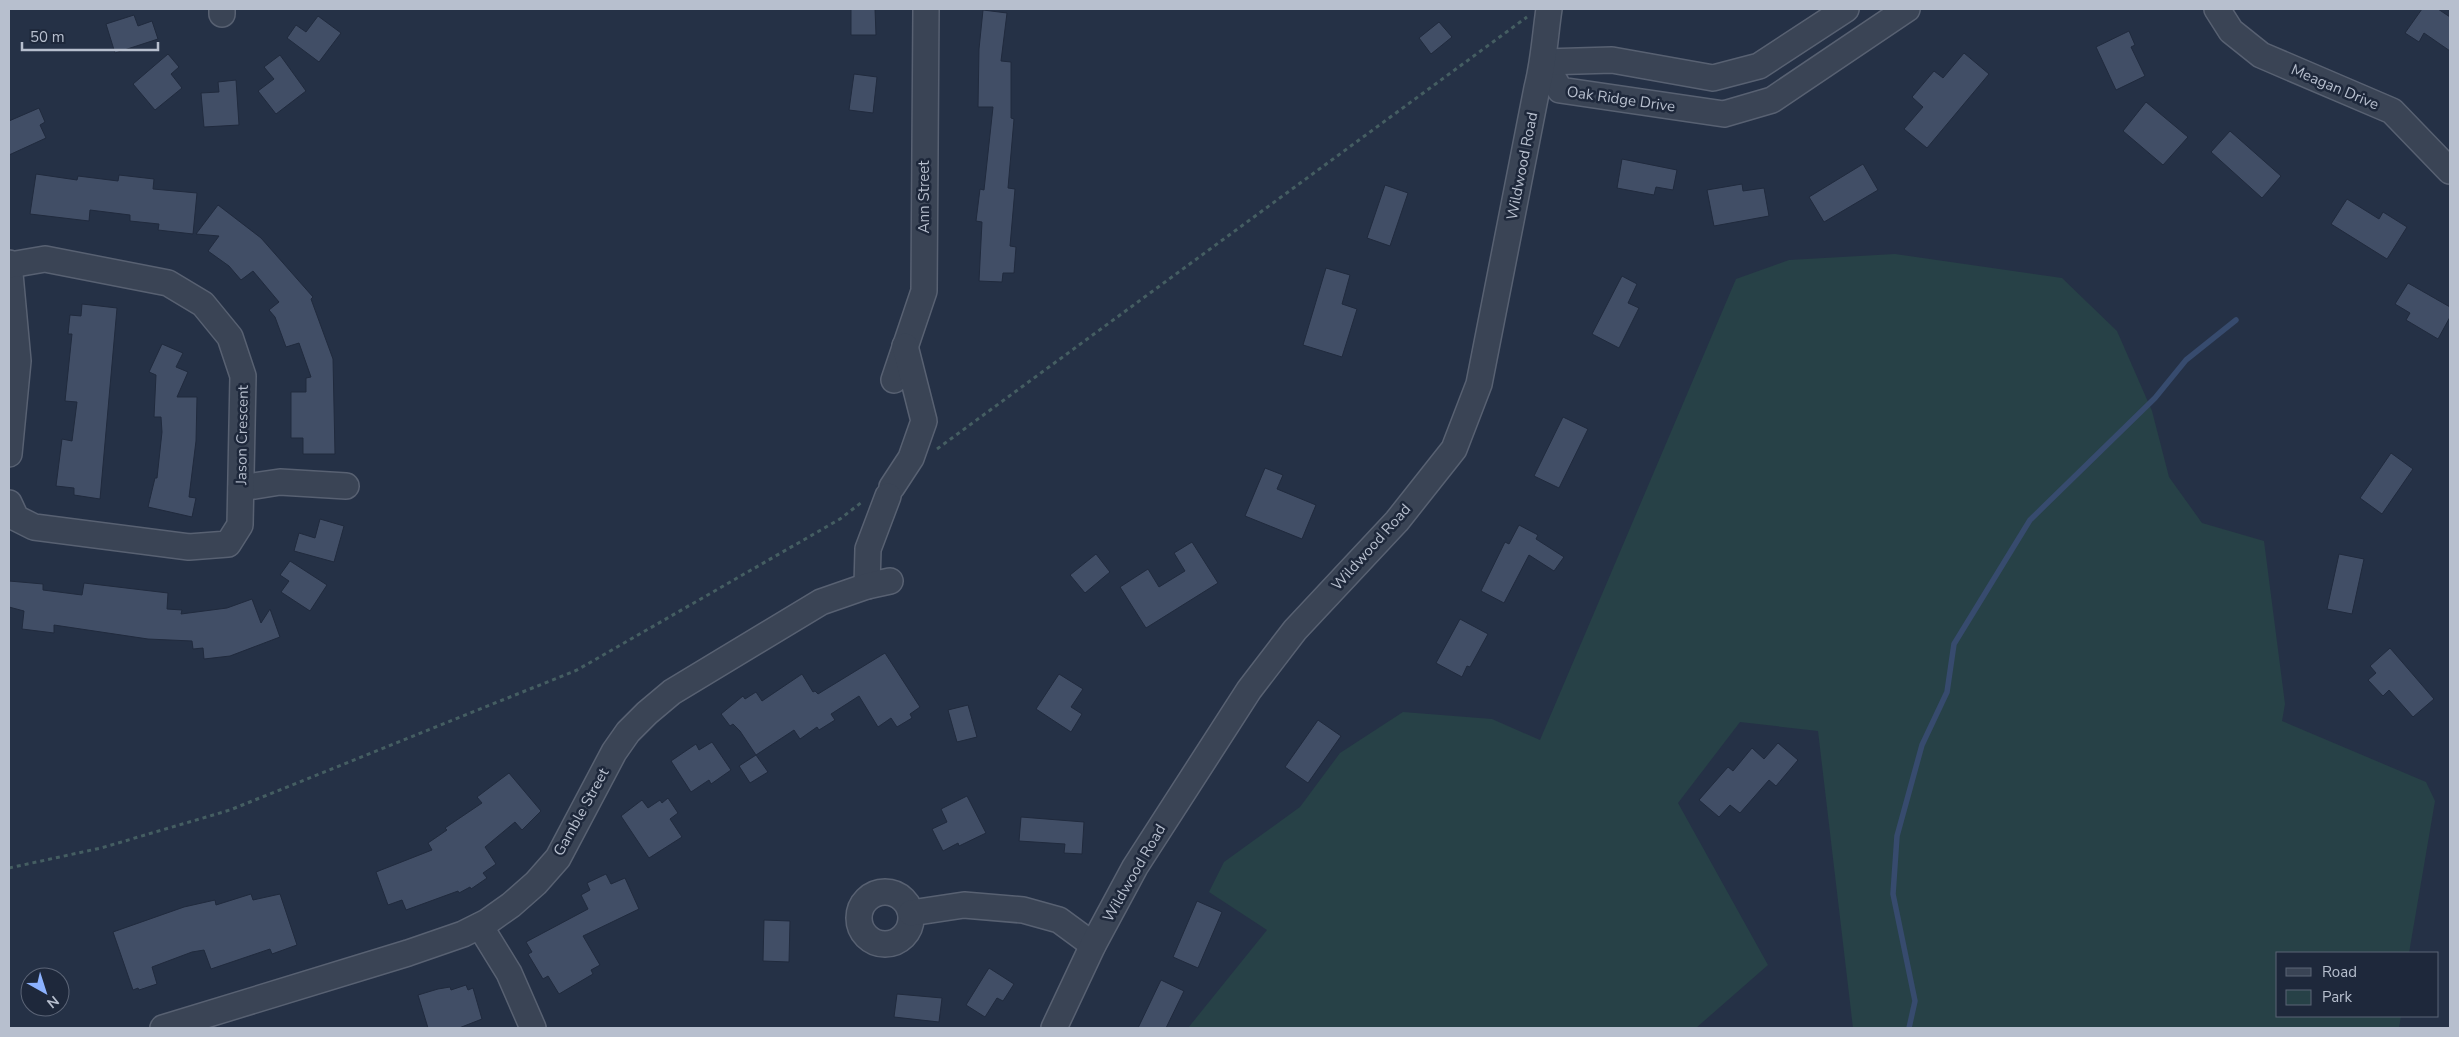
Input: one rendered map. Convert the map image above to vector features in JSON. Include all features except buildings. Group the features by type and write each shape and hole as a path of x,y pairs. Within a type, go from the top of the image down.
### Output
{"street":[{"name":"Ann Street","path":"894,380 924,291 926,9"},
{"name":"Oak Ridge Drive","path":"1846,9 1759,66 1713,78 1612,60 1544,62 1560,90 1724,114 1772,100 1907,9"},
{"name":"Meagan Drive","path":"2217,9 2231,31 2261,55 2392,111 2450,171"},
{"name":"Wildwood Road","path":"1054,1028 1093,945 1135,867 1249,690 1295,630 1397,521 1454,449 1479,384 1537,88 1544,62 1545,32 1540,12"},
{"path":"1807,34 1827,64"},
{"name":"Jason Crescent","path":"9,454 18,361 9,264 45,259 168,283 203,304 230,337 244,376 240,525 228,544 189,547 34,527 16,518 9,503"},
{"path":"883,493 911,458 924,421 905,346"},
{"path":"241,488 280,482 346,486"},
{"name":"Gamble Street","path":"163,1028 408,953 463,934 480,926 511,905 536,883 558,858 614,752 628,732 648,713 672,692 821,602 878,583 868,548 883,493"},
{"path":"911,913 964,904 1023,910 1059,920 1093,945"},
{"path":"480,926 509,973 533,1028"}],"path":[{"path":"932,452 1540,12"},
{"path":"9,868 101,848 230,810 577,670 883,493"}],"green space":[{"path":"1895,254 2062,278 2117,331 2152,411 2169,477 2202,523 2264,541 2285,704 2282,721 2426,782 2435,801 2409,952 2276,952 2276,1017 2401,1017 2399,1028 1853,1028 1818,731 1740,722 1678,803 1768,965 1696,1028 1188,1028 1267,930 1209,892 1224,862 1300,807 1340,753 1403,712 1492,719 1540,740 1736,279 1789,260"}],"waterway":[{"path":"1909,1028 1915,1001 1893,894 1897,836 1922,745 1947,692 1954,644 2030,520 2155,398 2186,360 2236,320"}]}
